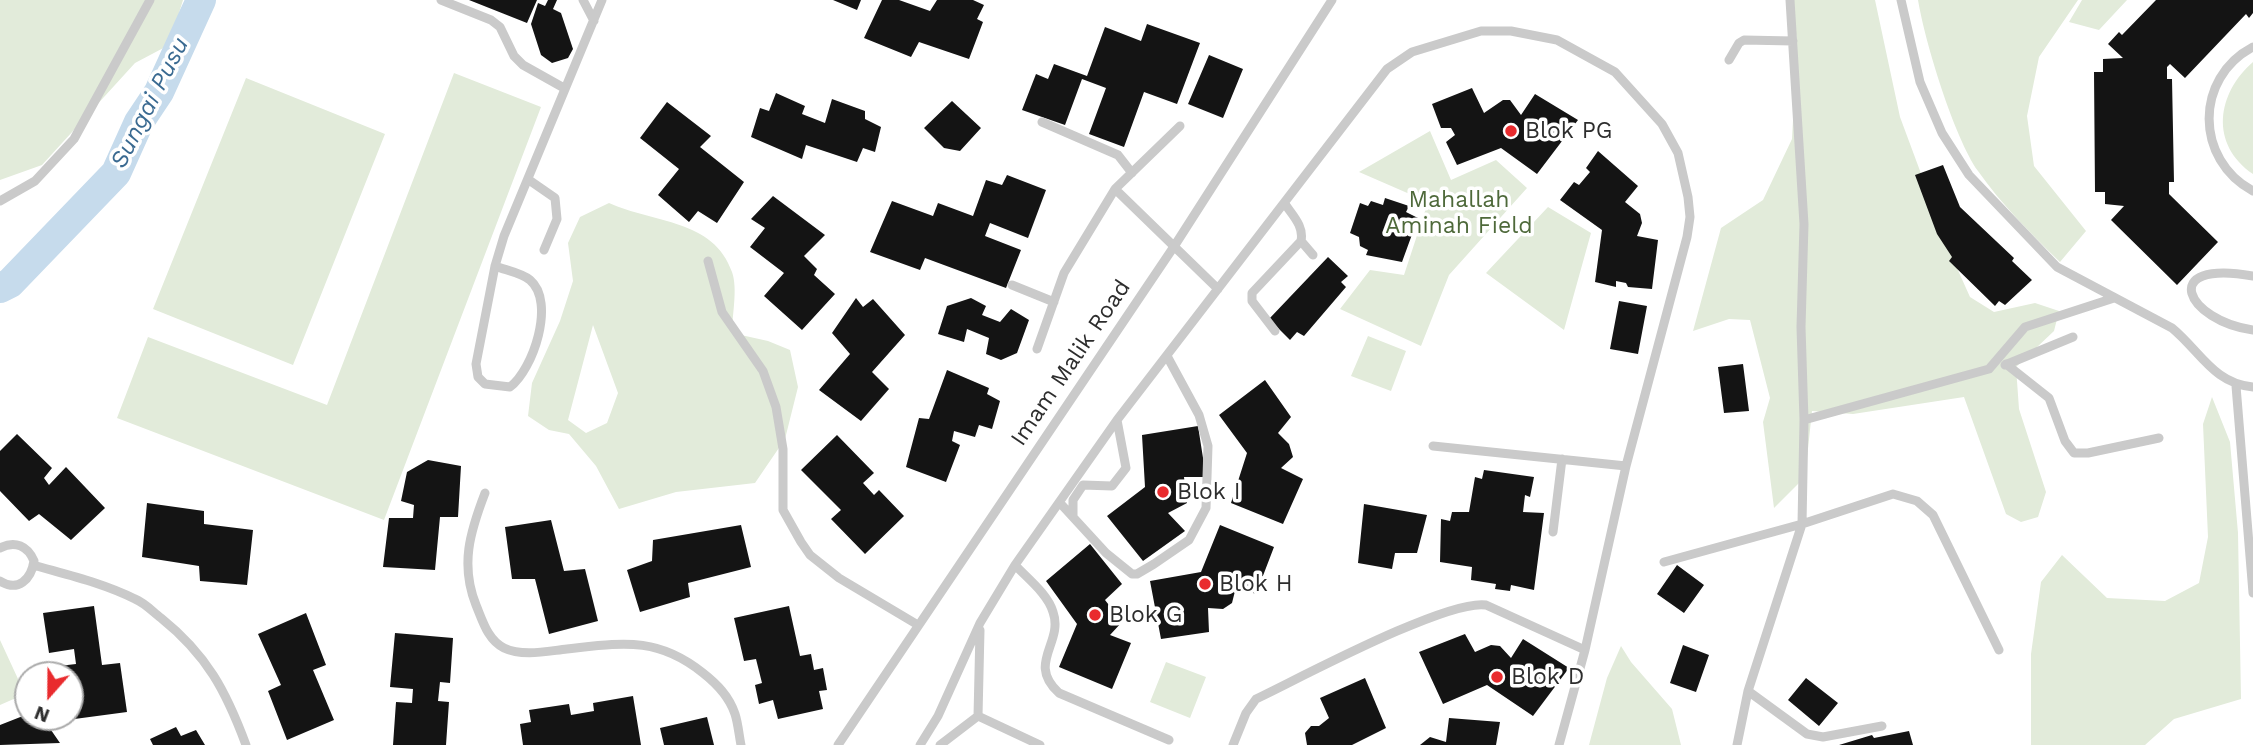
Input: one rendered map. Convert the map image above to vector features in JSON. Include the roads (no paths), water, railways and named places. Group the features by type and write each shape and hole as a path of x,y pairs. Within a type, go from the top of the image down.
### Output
{"lane":[{"path":"0,201 35,181 75,139 150,0"},
{"path":"441,0 491,20 500,27 514,56 523,65 564,88"},
{"path":"583,0 594,21"},
{"path":"495,266 530,279 541,296 542,316 529,363 519,380 510,387 485,384 478,377 476,364 495,266 564,88 602,0"},
{"name":"Imam Malik Road","path":"838,745 1175,245 1332,0"},
{"path":"1737,745 1748,691 1802,524 1804,420 1801,327 1804,224 1790,0"},
{"path":"1901,0 1920,82 1942,133 1969,174 2057,267 2172,328 2188,341 2214,373 2236,386 2253,387"},
{"path":"920,745 938,716 980,623 1015,565 1117,420 1286,204 1387,69 1412,52 1481,31 1511,31 1557,40 1615,72 1662,124 1678,153 1690,218 1626,466 1585,650 1559,745"},
{"path":"1729,60 1739,43 1744,40 1793,41"},
{"path":"2253,47 2240,54 2225,69 2214,86 2208,107 2208,127 2213,148 2224,168 2253,191"},
{"path":"1042,122 1118,155 1132,173"},
{"path":"1037,349 1064,274 1115,189 1180,126"},
{"path":"528,180 555,198 558,211 544,250"},
{"path":"1115,189 1218,289"},
{"path":"1275,331 1252,301 1252,293 1300,241 1303,233 1300,225 1286,204"},
{"path":"1300,241 1313,255"},
{"path":"708,261 722,312 763,371 776,407 783,449 783,510 801,542 810,555 839,578 918,625"},
{"path":"2253,276 2217,270 2191,286 2190,294 2192,300 2216,317 2240,328 2253,330"},
{"path":"1012,285 1054,302"},
{"path":"1989,369 2025,327 2114,298"},
{"path":"1804,420 2006,365 2073,337"},
{"path":"1060,503 1106,553 1132,574 1146,569 1189,540 1206,508 1208,446 1199,415 1167,356"},
{"path":"2006,365 2049,398 2065,441 2074,453 2088,453 2159,438"},
{"path":"2236,386 2253,593"},
{"path":"1073,515 1073,500 1083,485 1112,485 1126,468 1117,420"},
{"path":"1433,446 1626,466"},
{"path":"1553,532 1562,459"},
{"path":"485,493 474,520 466,564 475,602 492,640 506,649 526,653 623,643 665,648 691,663 720,687 735,714 741,745"},
{"path":"1664,562 1802,524 1893,494 1917,501 1933,515 1999,650"},
{"path":"0,548 9,544 24,547 31,555 33,565 32,574 21,584 14,586 0,581"},
{"path":"33,565 94,582 138,600 180,633 211,668 229,698 246,745"},
{"path":"1015,565 1053,610 1056,626 1044,671 1050,685 1059,693 1169,740"},
{"path":"1233,745 1246,713 1256,699 1429,618 1476,604 1585,650"},
{"path":"978,716 980,623"},
{"path":"1748,691 1807,734 1823,737 1882,726"},
{"path":"940,745 978,716"},
{"path":"978,716 1040,745"}],"waterway":[{"name":"Sungai Pusu","path":"0,288 10,283 116,173 139,122 159,92 201,0"}],"place":[{"name":"Blok PG","path":"1511,131"},
{"name":"Blok I","path":"1163,492"},
{"name":"Blok H","path":"1205,584"},
{"name":"Blok G","path":"1095,615"},
{"name":"Blok D","path":"1497,677"}],"park label":[{"name":"Mahallah Aminah Field","path":"1459,213"}]}
